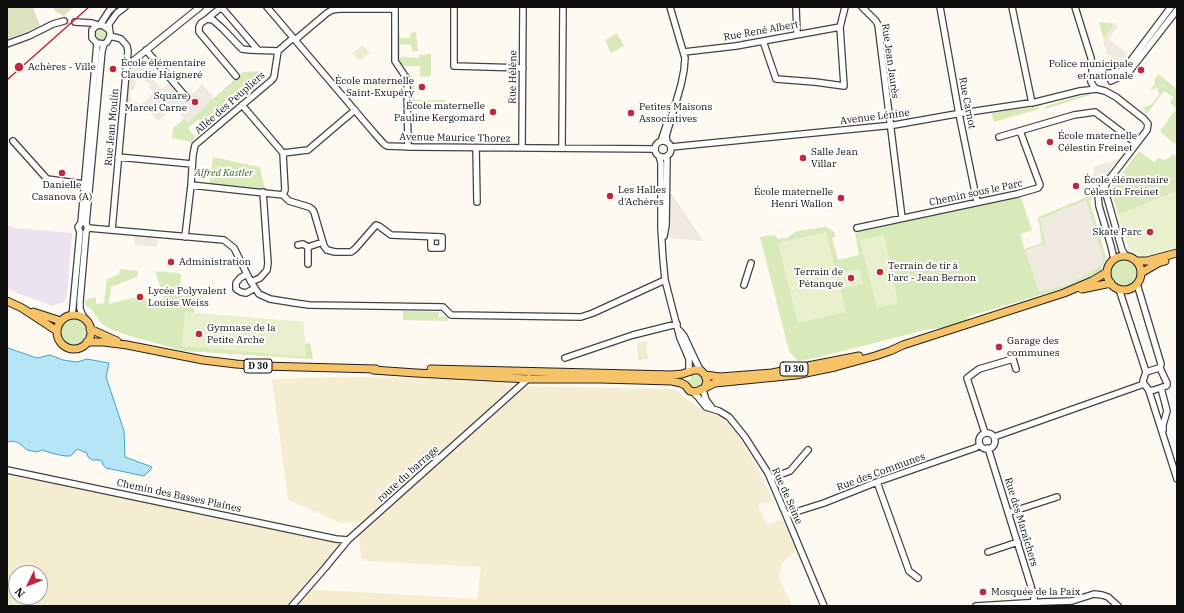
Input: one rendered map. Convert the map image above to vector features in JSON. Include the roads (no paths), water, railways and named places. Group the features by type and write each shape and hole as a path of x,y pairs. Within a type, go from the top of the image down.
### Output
{"main road":[{"path":"1137,261 1147,261 1177,253"},
{"path":"1119,256 1125,256 1131,257 1137,261 1140,266 1141,273 1137,284 1130,289 1124,290 1119,289 1111,283 1107,272 1108,266 1114,259 1119,256"},
{"path":"1141,273 1158,263 1177,257"},
{"name":"D 30","path":"1064,293 1092,281 1107,272"},
{"name":"D 30","path":"704,374 716,377 772,373 813,366 903,345 1064,293 1111,283"},
{"path":"7,301 22,308 62,321"},
{"path":"22,308 57,331"},
{"path":"72,315 84,318 90,329 90,335 87,342 80,347 69,348 60,342 57,331 58,326 66,317 72,315"},
{"name":"D 30","path":"90,329 127,345"},
{"name":"D 30","path":"87,342 104,342 127,345 203,360 262,366 373,370 528,379 665,380 677,381 685,385"},
{"name":"D 30","path":"704,388 718,383 783,376 835,367 890,351 903,345"},
{"name":"D 30","path":"373,370 416,369 672,375 689,372"},
{"path":"697,370 704,374 707,381 704,388 700,392 693,392 687,388 684,378 689,372 697,370"}],"street":[{"path":"104,44 97,43 92,38 92,33 94,28 99,25 113,7"},
{"path":"72,315 84,228 84,184 102,51 104,44 110,36 109,24 116,13 126,7"},
{"path":"127,62 133,61 200,7"},
{"name":"Avenue Maurice Thorez","path":"269,7 294,39 384,144 408,147 562,147 655,149"},
{"path":"454,7 454,66 523,68"},
{"name":"Rue Hélène","path":"522,148 523,7"},
{"path":"562,147 563,7"},
{"path":"662,242 666,225 667,156 671,151 671,147 667,142 666,136 684,70 685,58 670,7"},
{"path":"796,7 797,34"},
{"path":"763,41 776,79 844,86 840,27 845,7"},
{"name":"Rue Jean Jaurès","path":"862,7 878,25 902,218"},
{"name":"Rue Carnot","path":"940,7 976,202"},
{"path":"1012,7 1032,103"},
{"path":"1075,7 1091,58 1092,85 1116,97 1144,119 1148,124 1147,130 1100,190 1098,195 1098,202 1114,259"},
{"path":"1091,58 1096,66 1109,73 1123,71 1172,7"},
{"path":"207,19 213,20 242,49 278,51 332,10 395,8 395,61 407,79 408,147"},
{"path":"236,76 199,32 198,28 201,23 219,9 223,9 258,50"},
{"path":"1099,89 1106,88 1110,83 1128,73 1177,10"},
{"path":"7,44 29,36 53,24 64,21"},
{"path":"75,22 92,23 104,26 109,30"},
{"name":"Rue René Albert","path":"684,52 763,41 840,27"},
{"name":"Rue Jean Moulin","path":"110,36 121,39 127,46 128,51 112,230"},
{"path":"84,318 80,310 84,228 97,43"},
{"path":"146,50 186,97"},
{"name":"Allée des Peupliers","path":"185,237 194,149 198,143 274,77 278,51"},
{"path":"1080,91 1097,70 1102,70"},
{"path":"1109,73 1110,88 1116,97"},
{"name":"Avenue Lénine","path":"671,147 890,126 1032,103 1080,91 1099,89"},
{"path":"242,105 283,153 283,195"},
{"path":"283,153 308,150 355,110"},
{"path":"999,137 1082,113 1095,112 1136,143"},
{"path":"661,141 664,130 671,116"},
{"name":"Chemin sous le Parc","path":"857,228 1038,188 1040,185 1020,130"},
{"path":"13,141 47,179 84,184"},
{"path":"667,142 661,141 656,144 655,149 661,163 661,228 665,280 682,344 689,359 689,372"},
{"path":"476,148 477,202"},
{"path":"659,156 667,156"},
{"path":"118,157 192,164"},
{"path":"1106,183 1106,194 1125,256"},
{"path":"191,185 283,195 289,201 309,207 314,212 327,250 335,252 351,252 376,225 391,235 431,237"},
{"path":"251,282 260,278 264,274 267,270 268,263 263,192"},
{"path":"84,228 224,240 234,248 254,288 259,294 265,297 295,303 443,307 451,315 581,316 593,313 665,280"},
{"path":"298,245 303,244 308,247 323,242"},
{"path":"308,247 308,264"},
{"path":"744,285 751,263"},
{"path":"247,274 240,278 236,283 236,289 246,293 254,288"},
{"path":"1137,284 1161,364 1160,368 1167,383 1166,386 1149,391"},
{"path":"1119,289 1146,372 1143,381 1149,391 1164,434"},
{"path":"565,358 633,335 677,324"},
{"path":"679,330 684,336 699,368 704,374"},
{"path":"985,433 967,378 980,369 1013,359 1016,369"},
{"path":"1146,372 1160,368"},
{"name":"route du barrage","path":"292,606 348,540 528,379 539,372"},
{"path":"994,437 1144,384"},
{"path":"704,388 706,400 712,409"},
{"path":"1161,388 1167,411 1163,425 1164,434 1177,479"},
{"name":"Rue de Seine","path":"693,392 706,407 729,417 745,437 771,478 824,606"},
{"path":"985,433 994,437"},
{"path":"985,433 980,437 979,441 980,445 984,448 988,448 994,444 994,437"},
{"name":"Rue des Communes","path":"786,515 824,503 980,445"},
{"name":"Rue des Maraîchers","path":"988,448 1018,542 1034,596 1034,602"},
{"path":"771,478 790,471 808,450"},
{"name":"Chemin des Basses Plaines","path":"7,470 348,540"},
{"path":"878,482 909,571 918,578"},
{"path":"1008,513 1057,497"},
{"path":"988,552 1018,542"},
{"path":"976,606 1072,601 1094,594 1102,595 1118,606"}],"water":[{"path":"7,346 8,348 37,358 50,355 63,360 77,362 87,359 109,363 106,377 124,431 125,457 152,467 151,469 144,476 106,468 102,461 92,460 88,457 87,453 77,449 70,456 65,456 42,450 37,452 27,450 19,443 13,441 7,442"}],"tunnel":[{"path":"64,21 75,22"}],"railway":[{"path":"7,80 89,7"}],"place":[{"name":"Achères - Ville","path":"19,67"},
{"name":"École élémentaire Claudie Haigneré","path":"113,69"},
{"name":"Police municipale et nationale","path":"1141,70"},
{"name":"École maternelle Saint-Exupéry","path":"422,87"},
{"name":"Square Marcel Carne","path":"195,102"},
{"name":"École maternelle Pauline Kergomard","path":"493,112"},
{"name":"Petites Maisons Associatives","path":"631,113"},
{"name":"École maternelle Célestin Freinet","path":"1050,142"},
{"name":"Salle Jean Villar","path":"803,158"},
{"name":"Danielle Casanova (A)","path":"62,173"},
{"name":"École élémentaire Célestin Freinet","path":"1076,186"},
{"name":"Les Halles d'Achères","path":"610,196"},
{"name":"École maternelle Henri Wallon","path":"841,198"},
{"name":"Skate Parc","path":"1150,232"},
{"name":"Administration","path":"171,262"},
{"name":"Terrain de tir à l'arc - Jean Bernon","path":"880,272"},
{"name":"Terrain de Pétanque","path":"851,278"},
{"name":"Lycée Polyvalent Louise Weiss","path":"140,297"},
{"name":"Gymnase de la Petite Arche","path":"199,334"},
{"name":"Garage des communes","path":"999,347"},
{"name":"Mosquée de la Paix","path":"983,592"}],"park label":[{"name":"Alfred Kastler","path":"224,173"}]}
